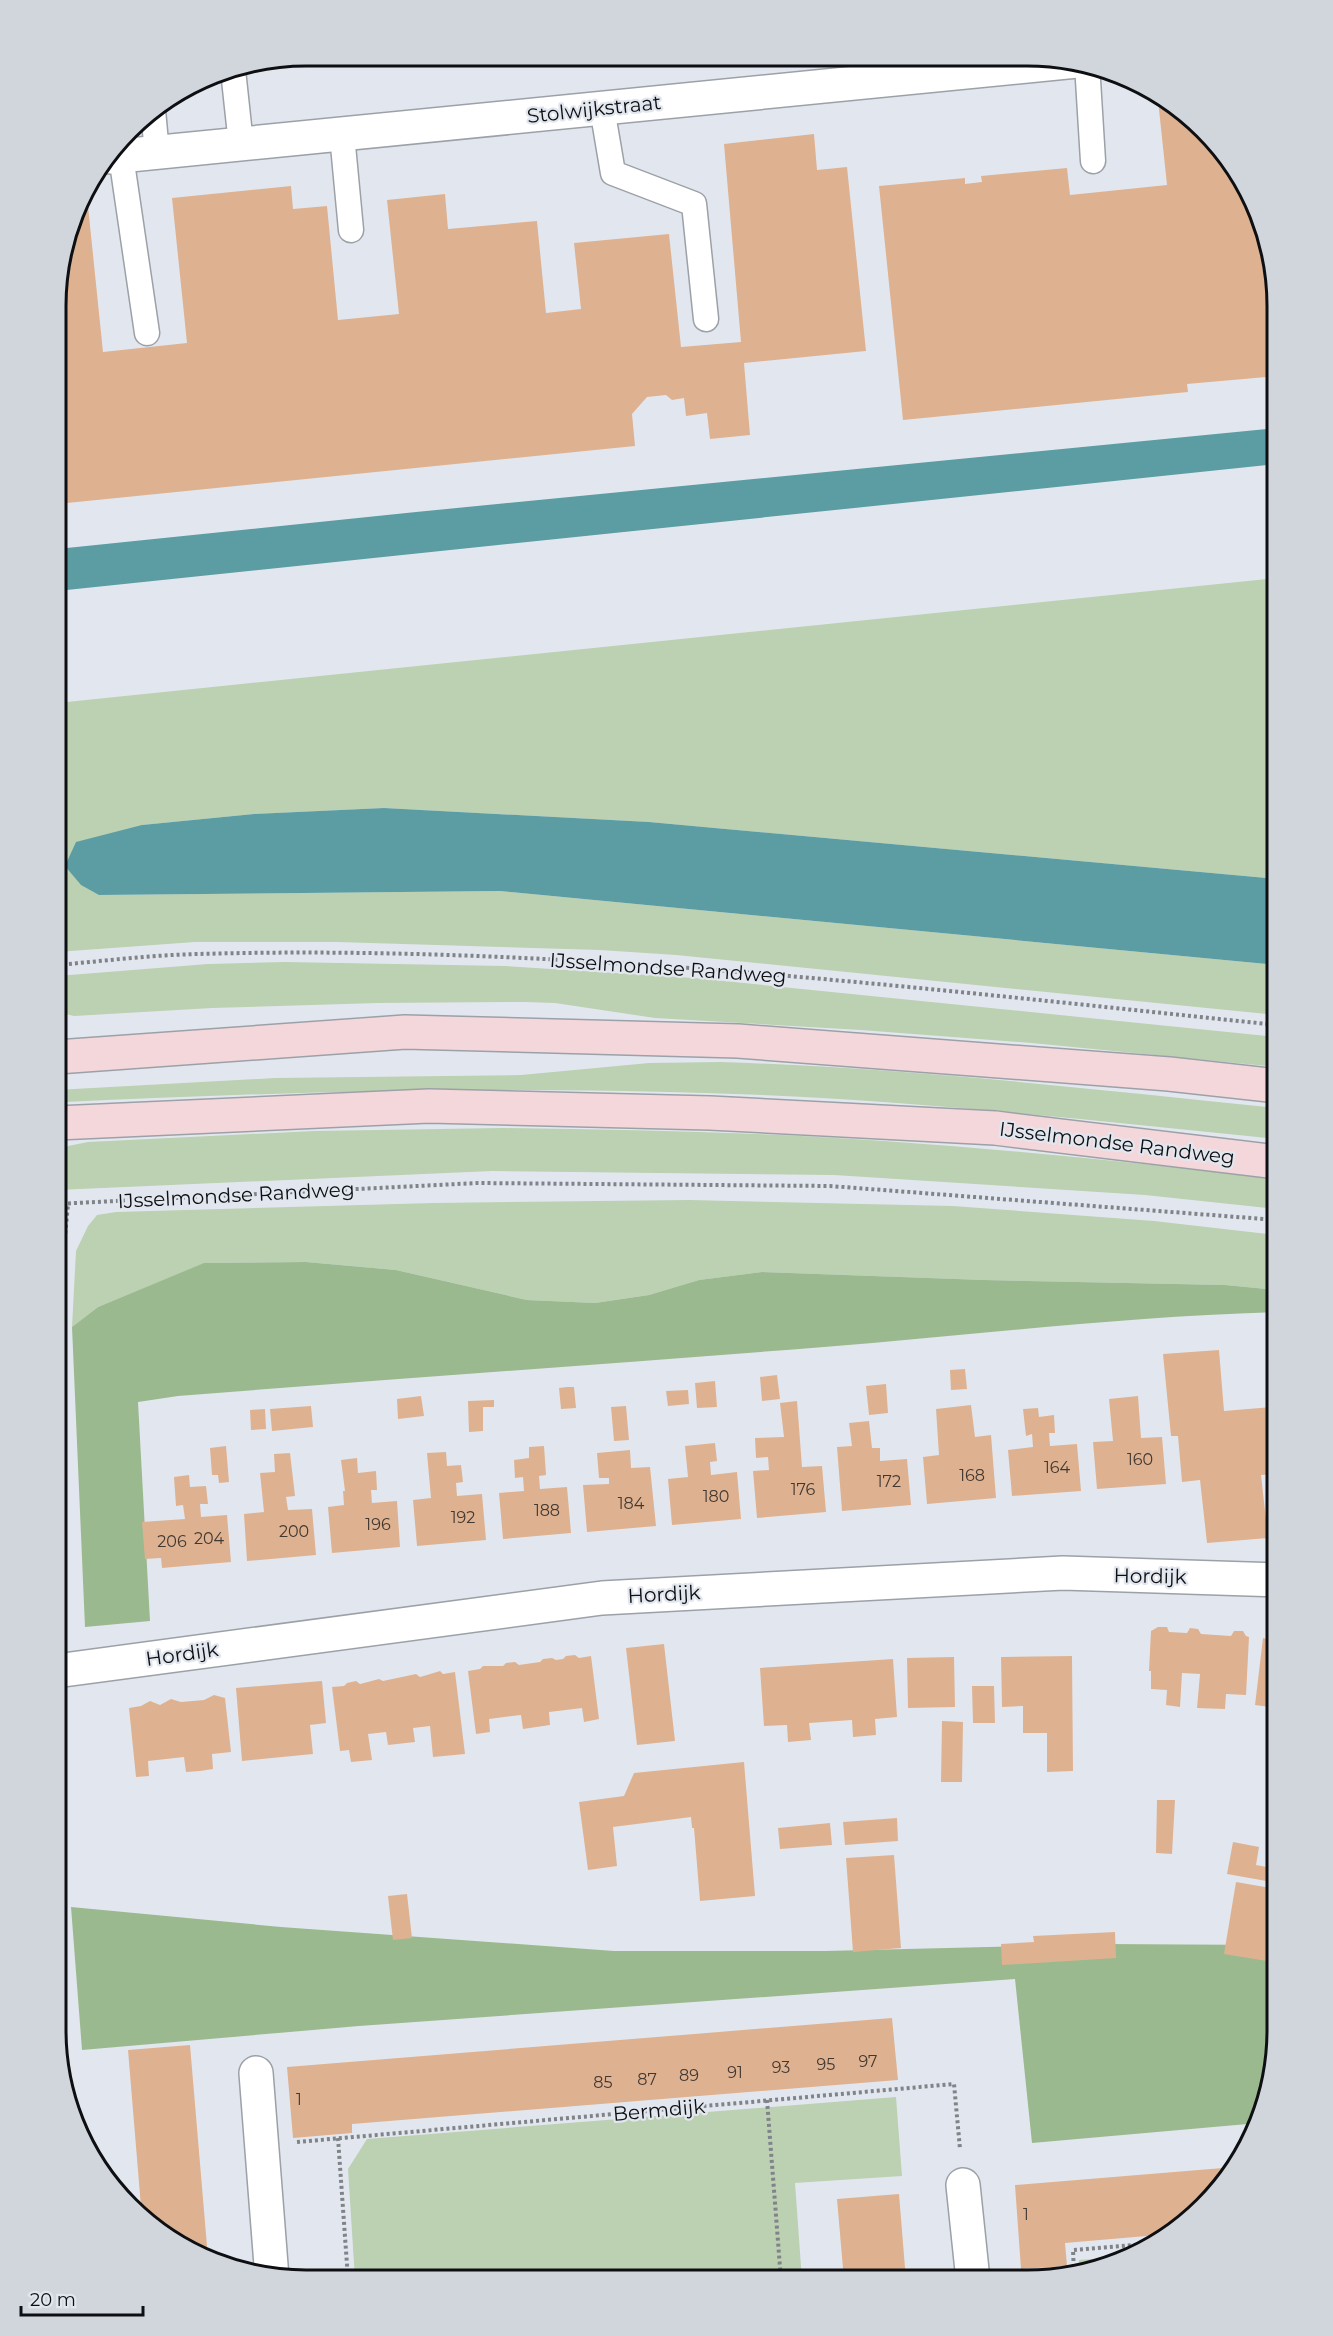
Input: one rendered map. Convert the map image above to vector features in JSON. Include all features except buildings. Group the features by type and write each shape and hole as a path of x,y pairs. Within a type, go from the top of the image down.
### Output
{"main road":[{"path":"66,1056 405,1032 738,1041 1169,1074 1267,1085"},
{"name":"IJsselmondse Randweg","path":"66,1123 429,1106 710,1113 995,1128 1267,1161"}],"street":[{"name":"Stolwijkstraat","path":"119,157 602,108 972,66"},
{"name":"Hordijk","path":"66,1670 602,1598 1063,1573 1267,1580"},
{"path":"256,2073 271,2267"},
{"path":"963,2185 972,2270"}],"lane":[{"path":"1087,74 1093,161"},
{"path":"234,77 241,144"},
{"path":"602,108 613,173 694,204 706,320"},
{"path":"154,121 157,153"},
{"path":"342,135 351,230"},
{"path":"116,159 147,333"}],"path":[{"name":"IJsselmondse Randweg","path":"66,964 196,954 408,954 608,961 926,989 1267,1024"},
{"name":"IJsselmondse Randweg","path":"68,1204 478,1183 830,1186 1267,1219"},
{"path":"66,1226 68,1204"},
{"name":"Bermdijk","path":"262,2145 954,2084 963,2185"},
{"path":"767,2100 781,2270"},
{"path":"338,2138 347,2270"},
{"path":"1074,2265 1073,2250 1133,2245"}],"green space":[{"path":"1267,579 1267,878 649,822 384,808 254,814 142,825 99,895 500,891 1267,964 1267,1014 676,955 600,950 337,942 195,942 66,951 66,702"},
{"path":"285,962 506,966 694,978 1267,1036 1267,1066 1032,1043 655,1018 555,1003 378,1003 212,1008 74,1016 66,1014 66,975 208,964"},
{"path":"721,1062 860,1069 1267,1107 1267,1138 921,1105 706,1093 466,1090 225,1095 66,1102 66,1089 275,1078 521,1075 649,1063"},
{"path":"502,1128 693,1132 789,1135 982,1149 1267,1177 1267,1208 1145,1195 834,1175 492,1171 66,1190 66,1147 68,1146 88,1142 314,1131"},
{"path":"689,1200 953,1206 1154,1221 1267,1234 1267,1289 1225,1285 762,1272 699,1280 649,1295 595,1303 527,1300 396,1270 306,1262 205,1263 98,1307 72,1327 76,1251 88,1226 97,1215 116,1212 433,1203"},
{"path":"306,1262 396,1270 527,1300 595,1303 649,1295 699,1280 762,1272 1225,1285 1267,1289 1267,1312 1107,1322 824,1347 178,1396 138,1402 150,1621 85,1627 72,1327 98,1307 204,1263"},
{"path":"71,1907 281,1927 614,1951 825,1951 1103,1944 1267,1945 1265,2061 1259,2092 1248,2124 1032,2143 1015,1979 359,2026 82,2050"},
{"path":"896,2097 902,2176 795,2183 801,2270 354,2270 348,2169 367,2139"},
{"path":"1100,2258 1079,2264 1079,2260"}],"water":[{"path":"1267,429 1267,465 66,590 66,548"},
{"path":"384,808 649,822 1267,878 1267,964 500,891 99,895 81,885 66,867 76,842 142,825 254,814"}]}
